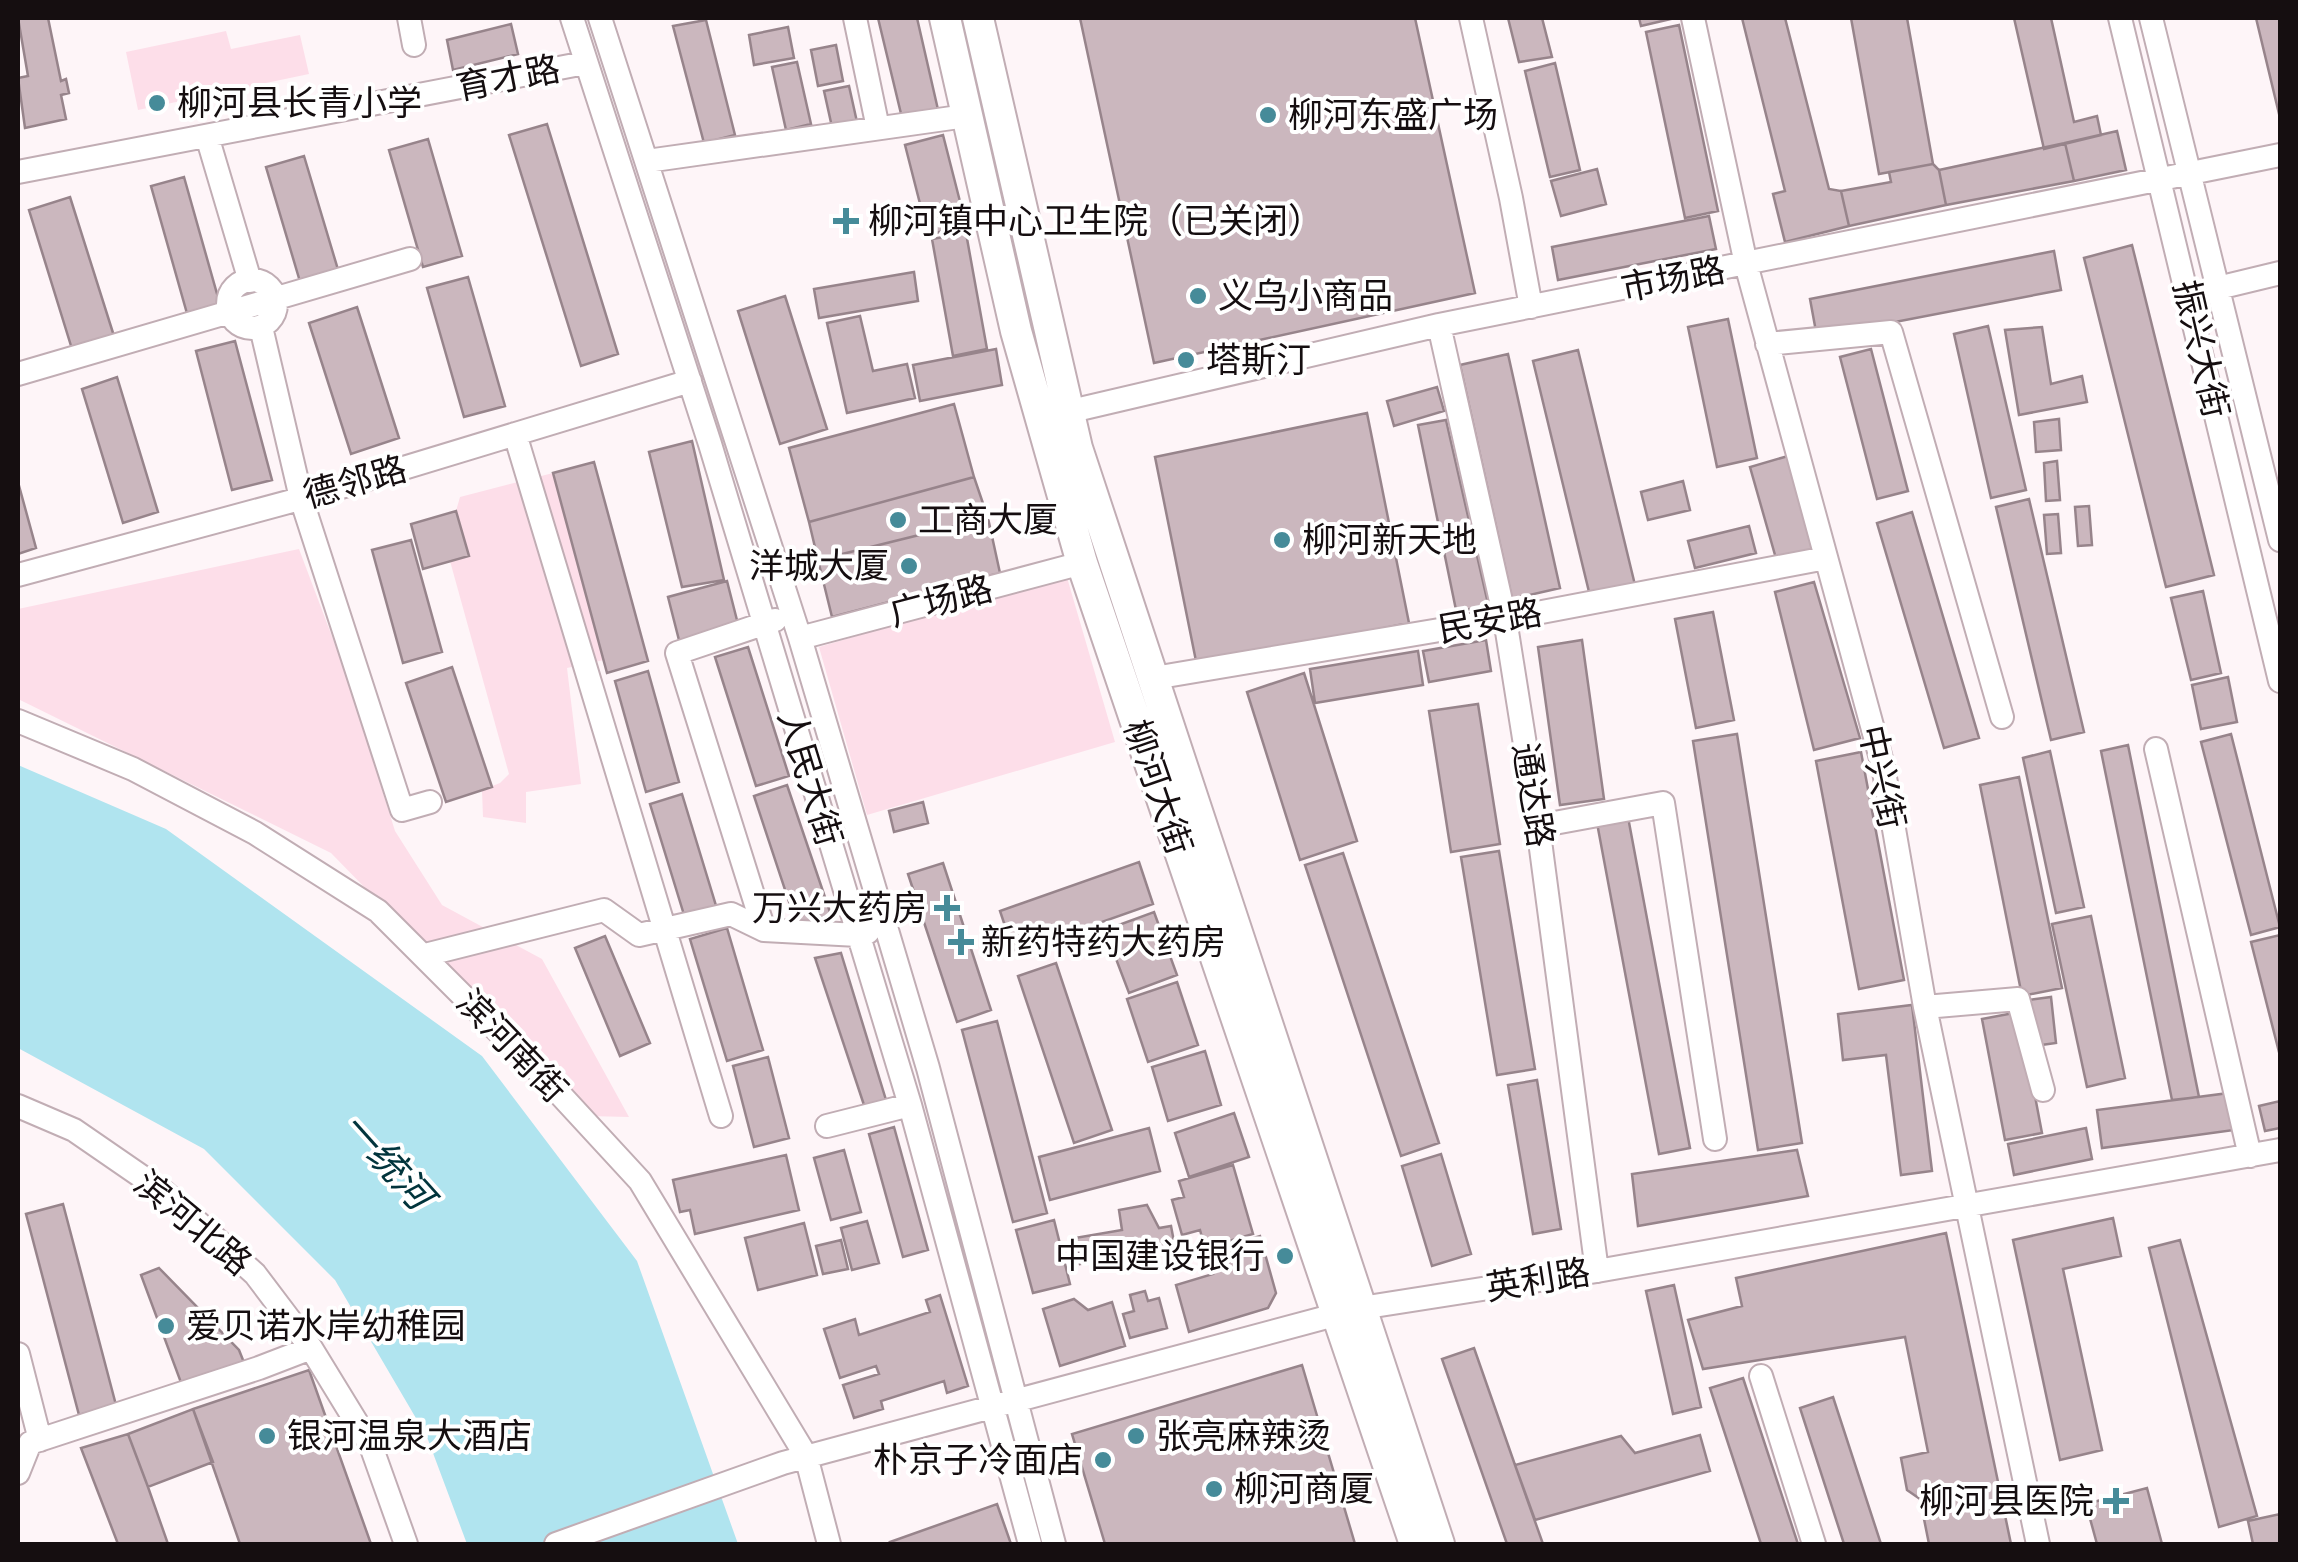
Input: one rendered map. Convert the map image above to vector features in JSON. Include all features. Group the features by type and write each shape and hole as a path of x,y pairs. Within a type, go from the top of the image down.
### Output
{"main road":[{"name":"柳河大街","path":"945,18 1016,331 1082,563 1350,1311 1439,1544"},
{"name":"柳河大街","path":"978,18 1068,412 1350,1311 1415,1544"}],"street":[{"path":"410,18 414,45"},
{"name":"人民大街","path":"572,18 690,381 910,1105 1030,1544"},
{"name":"人民大街","path":"600,18 797,627 928,1068 1054,1544"},
{"path":"855,18 878,128"},
{"path":"1471,18 1531,307"},
{"name":"中兴街","path":"1693,18 1746,264 1883,766 1925,1006 2038,1544"},
{"name":"振兴大街","path":"2120,18 2280,681"},
{"name":"振兴大街","path":"2152,18 2280,540"},
{"name":"育才路","path":"18,172 585,63"},
{"path":"647,161 966,116"},
{"path":"207,136 250,280"},
{"name":"市场路","path":"1068,412 1439,325 2280,155"},
{"path":"18,374 410,259"},
{"path":"2218,288 2280,273"},
{"path":"250,280 267,285 276,299 276,311 261,327 239,324 230,312 230,296 250,280"},
{"name":"通达路","path":"1439,325 1504,619 1538,826 1597,1270"},
{"path":"261,327 301,498 402,810 430,802"},
{"path":"1767,344 1891,332 2002,717"},
{"name":"德邻路","path":"18,575 301,498 690,381"},
{"path":"515,434 721,1116"},
{"name":"民安路","path":"1154,678 1504,619 1826,558"},
{"name":"广场路","path":"764,930 677,654 763,623 797,627 1082,563"},
{"name":"滨河南街","path":"18,721 133,769 255,833 378,911 545,1078 640,1182 806,1456 828,1544"},
{"path":"2156,749 2250,1156"},
{"path":"1538,826 1663,803 1715,1139"},
{"path":"429,954 604,910 639,935 731,914 764,930 858,935 886,927"},
{"path":"1925,1006 2018,999 2043,1090"},
{"path":"827,1126 910,1105"},
{"name":"滨河北路","path":"18,1106 74,1130 164,1192 255,1274 311,1348 371,1446 406,1544"},
{"name":"英利路","path":"556,1544 806,1456 1350,1311 2280,1150"},
{"path":"18,1473 30,1443 311,1348"},
{"path":"18,1354 40,1440"},
{"path":"1761,1376 1814,1544"}],"shaded area":[{"path":"226,31 231,49 300,35 309,74 138,110 126,52"},
{"path":"553,473 604,660 567,668 581,784 526,792 526,823 483,817 482,790 500,783 509,774 450,561 469,556 456,511 460,497"},
{"path":"299,549 345,671 395,831 442,905 542,959 629,1117 588,1116 331,853 18,699 18,609"},
{"path":"1066,574 1115,742 867,815 819,647"}],"water":[{"name":"一统河","path":"18,765 166,829 482,1056 637,1261 738,1544 467,1544 427,1437 335,1280 204,1149 18,1048"}],"building":[{"path":"18,18 48,18 61,81 66,79 69,93 61,95 66,119 25,128 18,78 28,76"},
{"path":"878,18 917,18 939,114 903,122"},
{"name":"柳河东盛广场","path":"1080,18 1415,18 1475,293 1154,363"},
{"path":"1508,18 1542,18 1552,57 1519,62"},
{"path":"1639,18 1675,18 1641,26"},
{"path":"1742,18 1785,18 1829,189 1841,191 1849,226 1785,242 1773,194 1785,191"},
{"path":"1851,18 1907,18 1933,164 1879,174"},
{"path":"2014,18 2051,18 2074,122 2097,116 2101,135 2044,149"},
{"path":"2256,18 2280,18 2280,118"},
{"path":"706,20 735,135 704,143 673,26"},
{"path":"511,24 518,54 453,70 447,40"},
{"path":"1679,25 1718,211 1685,218 1646,32"},
{"path":"788,27 794,58 754,65 749,35"},
{"path":"836,45 843,81 818,86 811,50"},
{"path":"797,62 811,124 786,130 772,67"},
{"path":"1555,63 1580,170 1550,177 1525,71"},
{"path":"849,86 857,122 832,127 824,91"},
{"path":"547,124 618,354 581,366 509,135"},
{"path":"2117,131 2126,170 2074,181 2065,143"},
{"path":"943,135 966,225 928,235 905,145"},
{"path":"428,139 462,256 423,267 389,150"},
{"path":"2065,143 2074,181 1946,205 1939,170"},
{"path":"304,156 339,273 301,285 266,167"},
{"path":"1933,164 1939,170 1946,205 1849,226 1841,191 1891,182 1889,172"},
{"path":"1597,169 1606,204 1561,216 1551,181"},
{"path":"184,177 221,308 188,317 151,186"},
{"path":"70,197 114,336 72,349 29,210"},
{"path":"1709,216 1716,249 1558,280 1552,247"},
{"path":"966,233 987,349 953,356 932,239"},
{"path":"2132,245 2214,575 2166,587 2084,258"},
{"path":"2054,251 2061,290 1817,337 1810,299"},
{"path":"914,272 918,301 819,318 814,289"},
{"path":"468,277 505,406 464,417 427,288"},
{"path":"785,296 827,429 780,444 738,311"},
{"path":"357,307 399,438 351,454 309,323"},
{"path":"860,316 873,371 907,364 915,398 847,413 827,323"},
{"path":"1728,319 1757,458 1717,467 1688,327"},
{"path":"1988,326 2026,490 1991,498 1954,334"},
{"path":"2042,327 2051,384 2082,376 2087,402 2019,415 2005,330"},
{"path":"235,341 272,480 232,490 196,351"},
{"path":"996,349 1002,385 920,401 913,365"},
{"path":"1871,349 1908,491 1877,499 1840,357"},
{"path":"1578,350 1635,585 1590,596 1533,361"},
{"path":"1508,354 1560,588 1512,599 1460,365"},
{"path":"117,377 158,512 123,523 82,389"},
{"path":"1437,387 1444,411 1394,426 1387,401"},
{"path":"954,404 974,477 809,522 789,448"},
{"name":"柳河新天地","path":"1367,413 1409,623 1197,666 1155,457"},
{"path":"2059,419 2061,450 2036,452 2034,422"},
{"path":"1446,420 1489,608 1456,610 1418,425"},
{"path":"692,441 724,580 682,587 649,452"},
{"path":"1788,456 1816,551 1777,562 1750,467"},
{"path":"2057,461 2060,500 2046,501 2044,463"},
{"path":"594,462 648,661 607,673 553,473"},
{"name":"工商大厦","path":"974,477 988,518 818,560 809,522"},
{"path":"1683,481 1690,510 1648,520 1641,492"},
{"path":"18,482 36,548 18,554"},
{"path":"2029,499 2084,732 2051,740 1996,507"},
{"path":"2089,506 2092,545 2078,546 2075,507"},
{"path":"456,511 469,556 423,569 411,524"},
{"path":"1912,512 1979,738 1944,748 1877,523"},
{"path":"2058,514 2061,553 2047,554 2044,515"},
{"name":"洋城大厦","path":"988,518 1000,573 832,617 818,560"},
{"path":"1749,526 1756,553 1695,568 1688,541"},
{"path":"411,540 442,652 403,663 372,550"},
{"path":"727,581 739,628 680,644 668,597"},
{"path":"1814,582 1860,738 1814,750 1775,592"},
{"path":"2203,591 2221,673 2191,680 2171,598"},
{"path":"1713,612 1734,720 1696,728 1675,619"},
{"path":"1486,640 1491,671 1429,682 1423,651"},
{"path":"1582,640 1604,799 1560,805 1538,647"},
{"path":"748,647 789,776 756,786 715,657"},
{"path":"1418,651 1423,685 1315,703 1310,669"},
{"path":"452,667 492,787 446,802 406,683"},
{"path":"648,671 679,782 646,792 615,681"},
{"path":"1304,673 1357,841 1300,860 1247,692"},
{"path":"2228,677 2237,722 2201,729 2192,685"},
{"path":"1478,704 1500,844 1451,852 1429,711"},
{"path":"1737,734 1802,1143 1758,1150 1693,741"},
{"path":"2231,734 2280,927 2251,935 2201,742"},
{"path":"2128,745 2199,1097 2172,1100 2101,751"},
{"path":"2050,751 2084,907 2056,913 2023,758"},
{"path":"1861,752 1904,980 1859,989 1816,761"},
{"path":"2019,777 2062,988 2022,996 1980,785"},
{"path":"787,785 831,915 797,926 754,796"},
{"path":"682,794 717,909 685,918 650,804"},
{"path":"923,802 928,823 894,832 889,811"},
{"path":"1628,817 1690,1148 1659,1154 1597,823"},
{"path":"1499,851 1535,1069 1497,1075 1461,857"},
{"path":"1343,853 1439,1143 1401,1156 1305,865"},
{"path":"1139,862 1153,904 1014,953 1000,911"},
{"path":"943,863 991,1010 957,1022 908,874"},
{"path":"1154,912 1177,975 1129,993 1105,930"},
{"path":"2091,916 2125,1078 2087,1087 2052,924"},
{"path":"727,928 763,1050 727,1061 690,939"},
{"path":"2280,935 2280,1056 2251,942"},
{"path":"605,936 650,1043 620,1056 575,948"},
{"path":"841,953 886,1100 865,1108 815,958"},
{"path":"1056,963 1112,1130 1074,1143 1018,976"},
{"path":"1177,982 1198,1045 1148,1062 1127,999"},
{"path":"2051,997 2056,1043 2034,1046 2028,1000"},
{"path":"1912,1005 1932,1171 1901,1175 1886,1055 1843,1060 1838,1014"},
{"path":"2019,1012 2042,1133 2005,1140 1982,1019"},
{"path":"997,1021 1047,1213 1013,1222 962,1030"},
{"path":"1205,1051 1221,1105 1168,1121 1152,1067"},
{"path":"768,1057 789,1138 754,1147 733,1066"},
{"path":"1537,1080 1561,1229 1533,1234 1508,1085"},
{"path":"2229,1093 2234,1130 2102,1148 2097,1110"},
{"path":"2280,1101 2280,1128 2265,1131 2259,1106"},
{"path":"1234,1113 1249,1157 1189,1177 1175,1133"},
{"path":"894,1127 928,1250 903,1257 869,1134"},
{"path":"1149,1128 1160,1171 1050,1200 1039,1157"},
{"path":"2086,1128 2092,1159 2014,1175 2008,1144"},
{"path":"844,1150 861,1212 831,1220 814,1158"},
{"path":"1797,1150 1808,1196 1638,1226 1632,1174"},
{"path":"1441,1154 1471,1254 1432,1266 1402,1166"},
{"path":"786,1155 799,1210 695,1234 690,1210 680,1212 673,1180"},
{"path":"1233,1165 1253,1234 1205,1248 1200,1230 1182,1235 1172,1200 1184,1197 1179,1181"},
{"path":"63,1204 116,1405 79,1415 26,1214"},
{"path":"1147,1205 1159,1228 1171,1226 1175,1247 1080,1264 1075,1238 1122,1230 1119,1210"},
{"path":"2113,1218 2121,1256 2063,1269 2102,1450 2060,1460 2013,1240"},
{"path":"1054,1220 1070,1284 1033,1293 1016,1230"},
{"path":"867,1221 879,1263 852,1270 841,1228"},
{"path":"804,1223 817,1275 758,1290 745,1238"},
{"path":"1946,1233 2011,1544 1929,1544 1920,1499 1907,1490 1901,1458 1928,1452 1905,1337 1703,1369 1688,1320 1742,1306 1736,1278"},
{"path":"1260,1236 1276,1293 1268,1308 1189,1332 1176,1285 1213,1274 1207,1252"},
{"path":"841,1240 848,1269 823,1274 816,1246"},
{"path":"2180,1240 2257,1516 2219,1527 2149,1248"},
{"path":"159,1268 239,1350 245,1365 183,1388 141,1275"},
{"path":"1674,1285 1701,1407 1673,1414 1646,1291"},
{"path":"1145,1291 1148,1301 1159,1298 1167,1328 1130,1338 1123,1314 1134,1311 1130,1295"},
{"path":"940,1295 968,1386 947,1393 944,1381 881,1401 883,1409 854,1418 843,1385 879,1374 876,1366 840,1378 824,1329 855,1319 859,1335 930,1312 926,1300"},
{"path":"1074,1299 1088,1310 1112,1302 1125,1346 1060,1366 1043,1309"},
{"path":"1474,1348 1543,1544 1507,1544 1442,1359"},
{"name":"柳河商厦","path":"1302,1365 1355,1544 1105,1544 1072,1434"},
{"name":"银河温泉大酒店","path":"309,1370 371,1544 240,1544 193,1409"},
{"path":"1743,1378 1798,1544 1761,1544 1710,1388"},
{"path":"1833,1397 1881,1544 1844,1544 1800,1408"},
{"path":"193,1409 213,1462 148,1487 128,1434"},
{"path":"128,1434 168,1544 118,1544 81,1448"},
{"path":"1700,1435 1710,1471 1535,1520 1515,1465 1621,1436 1635,1453"},
{"path":"2147,1488 2162,1544 2097,1544 2086,1504"},
{"path":"997,1504 1011,1544 890,1542"},
{"path":"2280,1514 2280,1544 2253,1544 2248,1521"}],"place":[{"name":"柳河县长青小学","path":"157,103"},
{"name":"柳河东盛广场","path":"1268,115"},
{"name":"柳河镇中心卫生院（已关闭）","path":"846,221"},
{"name":"义乌小商品","path":"1198,296"},
{"name":"塔斯汀","path":"1186,360"},
{"name":"工商大厦","path":"898,520"},
{"name":"柳河新天地","path":"1282,540"},
{"name":"洋城大厦","path":"909,566"},
{"name":"万兴大药房","path":"947,908"},
{"name":"新药特药大药房","path":"961,942"},
{"name":"中国建设银行","path":"1285,1256"},
{"name":"爱贝诺水岸幼稚园","path":"166,1326"},
{"name":"银河温泉大酒店","path":"267,1436"},
{"name":"张亮麻辣烫","path":"1136,1436"},
{"name":"朴京子冷面店","path":"1103,1460"},
{"name":"柳河商厦","path":"1214,1489"},
{"name":"柳河县医院","path":"2116,1501"}]}
